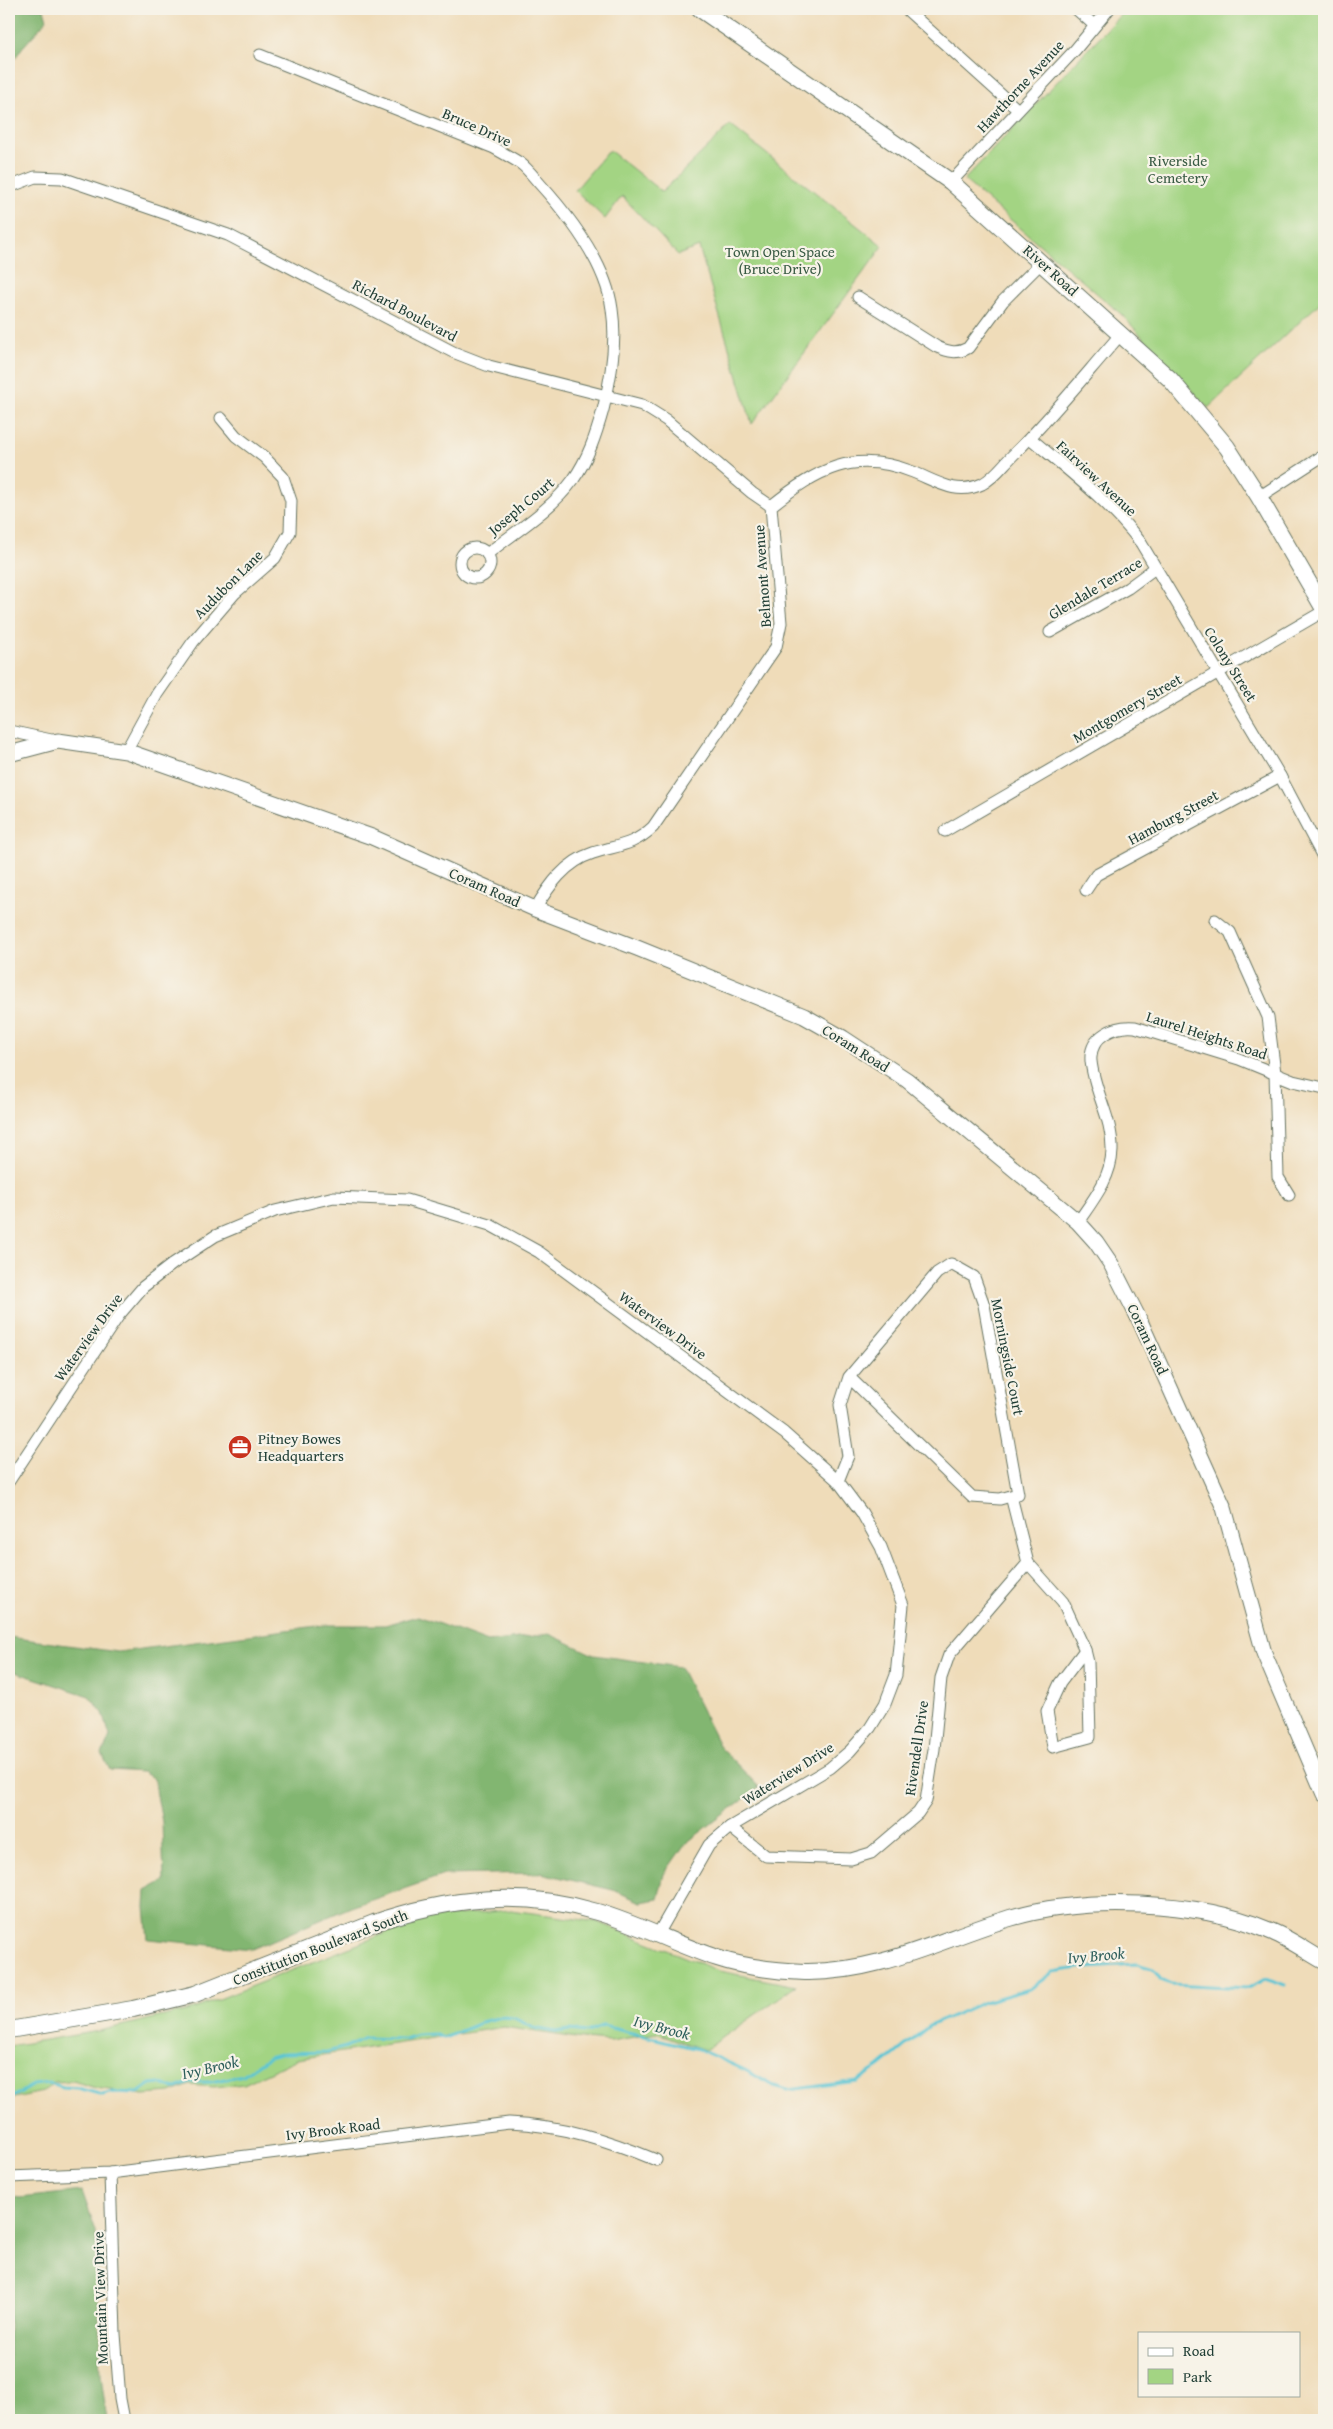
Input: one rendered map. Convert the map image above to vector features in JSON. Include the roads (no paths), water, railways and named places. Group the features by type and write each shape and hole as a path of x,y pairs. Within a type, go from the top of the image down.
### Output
{"main road":[{"name":"River Road","path":"700,9 951,182 1042,262 1170,380 1227,447 1323,604"},
{"name":"Constitution Boulevard South","path":"9,2030 133,2009 194,1994 374,1923 416,1911 474,1899 552,1901 598,1912 718,1959 759,1967 806,1972 885,1963 1011,1918 1066,1907 1111,1904 1170,1906 1229,1918 1268,1930 1324,1961"}],"street":[{"path":"906,9 1018,110"},
{"path":"1076,9 1094,25"},
{"name":"Hawthorne Avenue","path":"951,182 1075,50 1109,9"},
{"name":"Bruce Drive","path":"260,55 494,148 522,164 556,202 582,237 602,277 612,308 614,342 606,396"},
{"name":"Richard Boulevard","path":"9,187 35,177 62,178 228,235 453,352 489,366 642,405 666,420 752,494 771,506"},
{"path":"858,297 938,347 959,352 968,348 1003,301 1042,262"},
{"name":"Belmont Avenue","path":"535,909 556,878 569,867 591,854 632,843 653,827 776,647 781,623 771,506 810,478 833,467 851,463 880,463 898,466 949,487 968,488 982,484 992,477 1030,438 1121,334"},
{"name":"Joseph Court","path":"487,554 553,502 573,480 586,458 598,430 606,396"},
{"name":"Audubon Lane","path":"126,751 157,694 193,642 235,593 275,558 290,532 291,501 283,477 264,457 236,436 221,418"},
{"name":"Fairview Avenue","path":"1030,438 1114,511 1141,544 1155,568"},
{"path":"1259,497 1324,455"},
{"name":"Glendale Terrace","path":"1050,632 1128,588 1155,568"},
{"name":"Colony Street","path":"1155,568 1211,662 1220,673 1280,776 1324,859"},
{"name":"Montgomery Street","path":"945,831 1220,673 1323,604"},
{"path":"9,730 58,741"},
{"name":"Coram Road","path":"9,754 58,741 126,751 372,837 535,909 804,1016 843,1038 907,1080 1078,1222 1106,1256 1128,1296 1224,1508 1264,1653 1324,1794"},
{"name":"Hamburg Street","path":"1086,890 1096,874 1280,776"},
{"path":"1216,920 1230,932 1268,1017 1275,1073 1278,1177 1289,1195"},
{"name":"Laurel Heights Road","path":"1078,1222 1099,1192 1110,1165 1112,1151 1110,1128 1091,1062 1095,1045 1108,1031 1121,1026 1136,1027 1239,1059 1293,1081 1324,1088"},
{"name":"Waterview Drive","path":"9,1481 118,1315 143,1287 174,1263 216,1236 275,1211 334,1198 407,1200 490,1225 539,1252 784,1432 838,1481 862,1513 881,1547 903,1605 896,1675 885,1704 870,1728 850,1751 830,1768 730,1827 709,1845 658,1934"},
{"name":"Morningside Court","path":"838,1481 848,1456 840,1405 849,1377 937,1273 951,1264 974,1277 984,1305 1018,1494 1011,1496 1028,1563"},
{"path":"849,1377 972,1497 1000,1499 1011,1496"},
{"path":"1028,1563 1063,1602 1085,1650 1088,1662 1090,1737 1053,1747 1047,1711 1060,1683 1085,1650"},
{"name":"Rivendell Drive","path":"730,1827 766,1856 851,1859 871,1854 918,1813 926,1801 934,1749 941,1678 949,1655 1028,1563"},
{"name":"Ivy Brook Road","path":"9,2177 110,2173 509,2123 558,2127 611,2141 656,2160"},
{"name":"Mountain View Drive","path":"110,2173 115,2334 120,2399 124,2420"}],"waterway":[{"name":"Ivy Brook","path":"9,2099 33,2085 49,2083 103,2095 114,2092 138,2093 151,2084 160,2083 174,2089 192,2082 211,2082 243,2075 269,2057 284,2053 327,2052 346,2047 365,2038 405,2039 417,2035 434,2034 444,2038 485,2021 502,2017 514,2018 534,2028 555,2032 570,2030 587,2032 603,2026 698,2049 745,2070 774,2086 788,2090 857,2081 879,2067 929,2026 984,2002 1030,1989 1053,1972 1086,1967 1137,1964 1153,1969 1161,1980 1171,1984 1249,1988 1265,1979 1286,1986"}],"place":[{"name":"Pitney Bowes Headquarters","path":"240,1447"}],"park label":[{"name":"Riverside Cemetery","path":"1178,168"},
{"name":"Town Open Space (Bruce Drive)","path":"780,260"}]}
